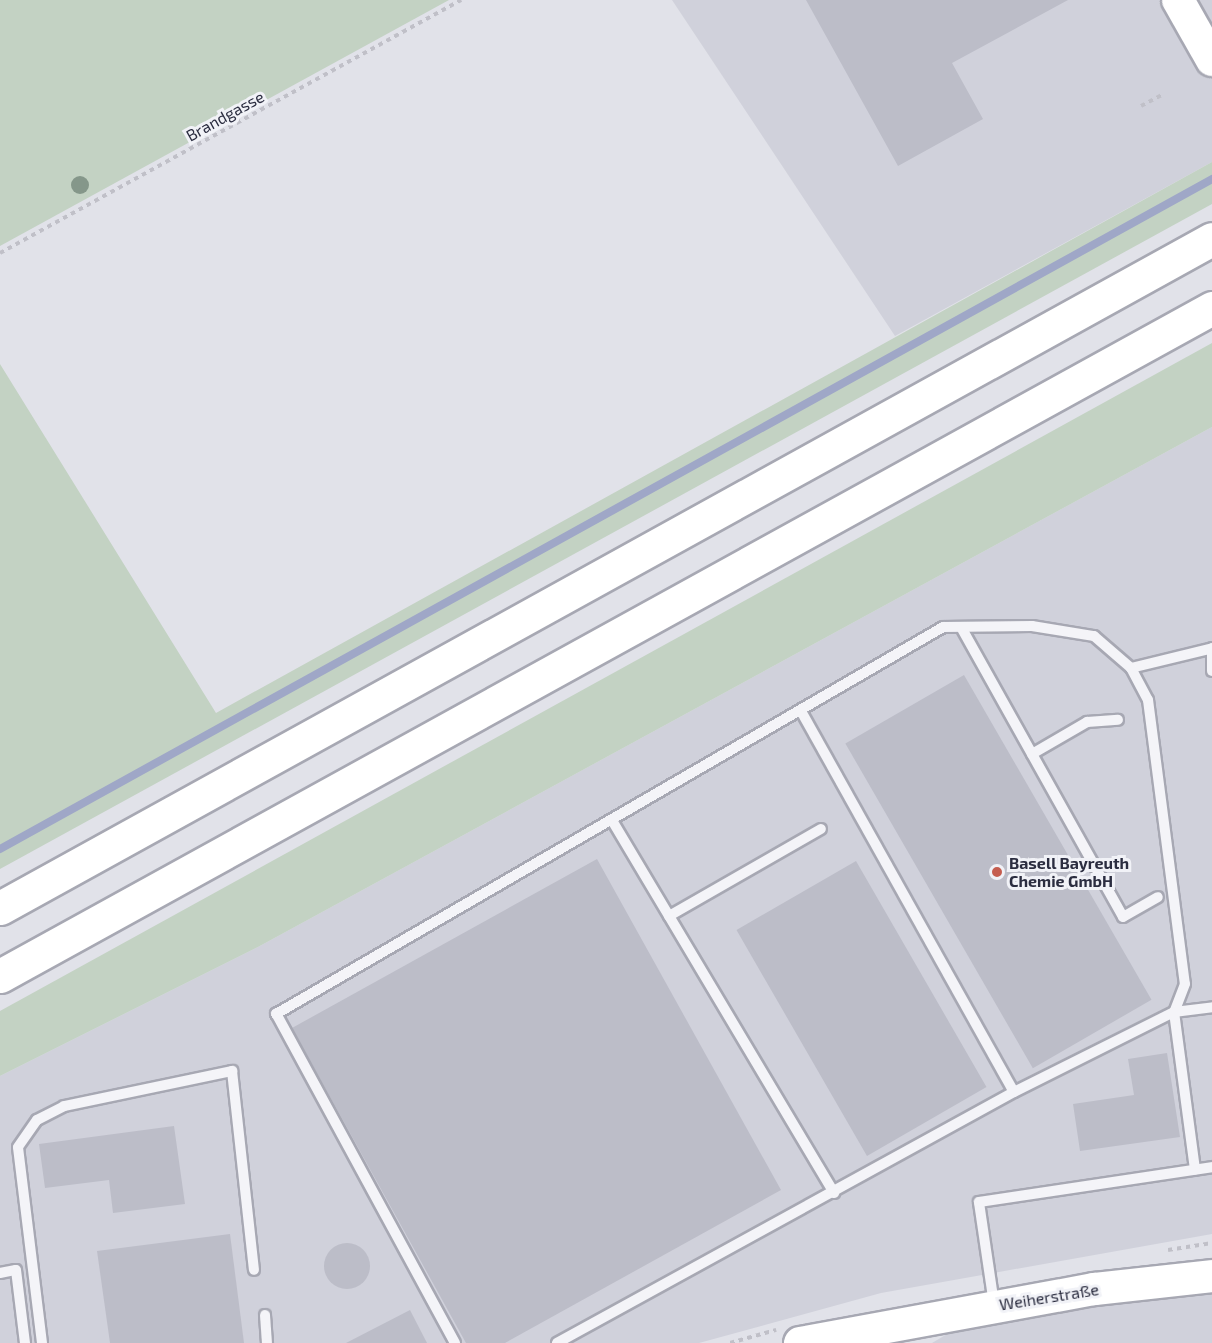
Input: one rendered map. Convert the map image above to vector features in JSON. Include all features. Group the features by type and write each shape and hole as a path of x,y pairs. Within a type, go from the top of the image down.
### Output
{"highway":[{"path":"0,908 1212,239"},
{"path":"0,976 1212,308"}],"street":[{"path":"1178,0 1212,60"},
{"name":"Weiherstraße","path":"800,1343 890,1333 994,1306 1212,1276"}],"lane":[{"path":"455,1343 276,1014 613,822 943,627 1032,626 1094,636 1131,668 1148,700 1185,984 1174,1012 1195,1170"},
{"path":"961,627 1123,917 1158,897"},
{"path":"1131,668 1210,648 1212,671"},
{"path":"801,711 1014,1092"},
{"path":"1032,754 1087,722 1118,720"},
{"path":"613,822 834,1193"},
{"path":"669,916 821,829"},
{"path":"557,1343 834,1193 1014,1092 1174,1012 1212,1007"},
{"path":"42,1343 18,1147 37,1120 64,1106 232,1071 254,1270"},
{"path":"994,1306 979,1202 1212,1167"},
{"path":"0,1273 16,1270 25,1343"},
{"path":"265,1315 267,1343"}],"path":[{"name":"Brandgasse","path":"0,253 461,0"},
{"path":"1141,106 1162,94"}],"shaded area":[{"path":"672,0 1212,0 1212,162 895,336"},
{"path":"1212,427 1212,1234 881,1293 699,1343 0,1343 0,1076 258,947"},
{"path":"1212,1291 1212,1343 932,1343 959,1327 1095,1303"}],"green space":[{"path":"0,0 449,0 0,246"},
{"path":"1212,162 1212,204 0,869 0,364 216,713"},
{"path":"1212,343 1212,427 258,947 0,1076 0,1011"}],"building":[{"path":"806,0 1068,0 952,63 983,119 898,166"},
{"name":"Basell Bayreuth Chemie GmbH","path":"964,675 1152,1000 1033,1068 845,744"},
{"path":"597,859 781,1190 505,1343 466,1343 292,1028"},
{"path":"856,861 986,1087 867,1156 736,930"},
{"path":"1167,1053 1180,1137 1080,1151 1073,1104 1134,1095 1128,1059"},
{"path":"174,1126 185,1204 113,1213 109,1180 45,1188 39,1144"},
{"path":"230,1234 244,1343 110,1343 97,1251"},
{"path":"347,1243 363,1250 370,1266 363,1282 347,1289 331,1282 324,1266 331,1250"},
{"path":"410,1310 427,1343 346,1343"}],"waterway":[{"path":"0,849 1212,179"}],"place":[{"name":"Basell Bayreuth Chemie GmbH","path":"997,872"}]}
